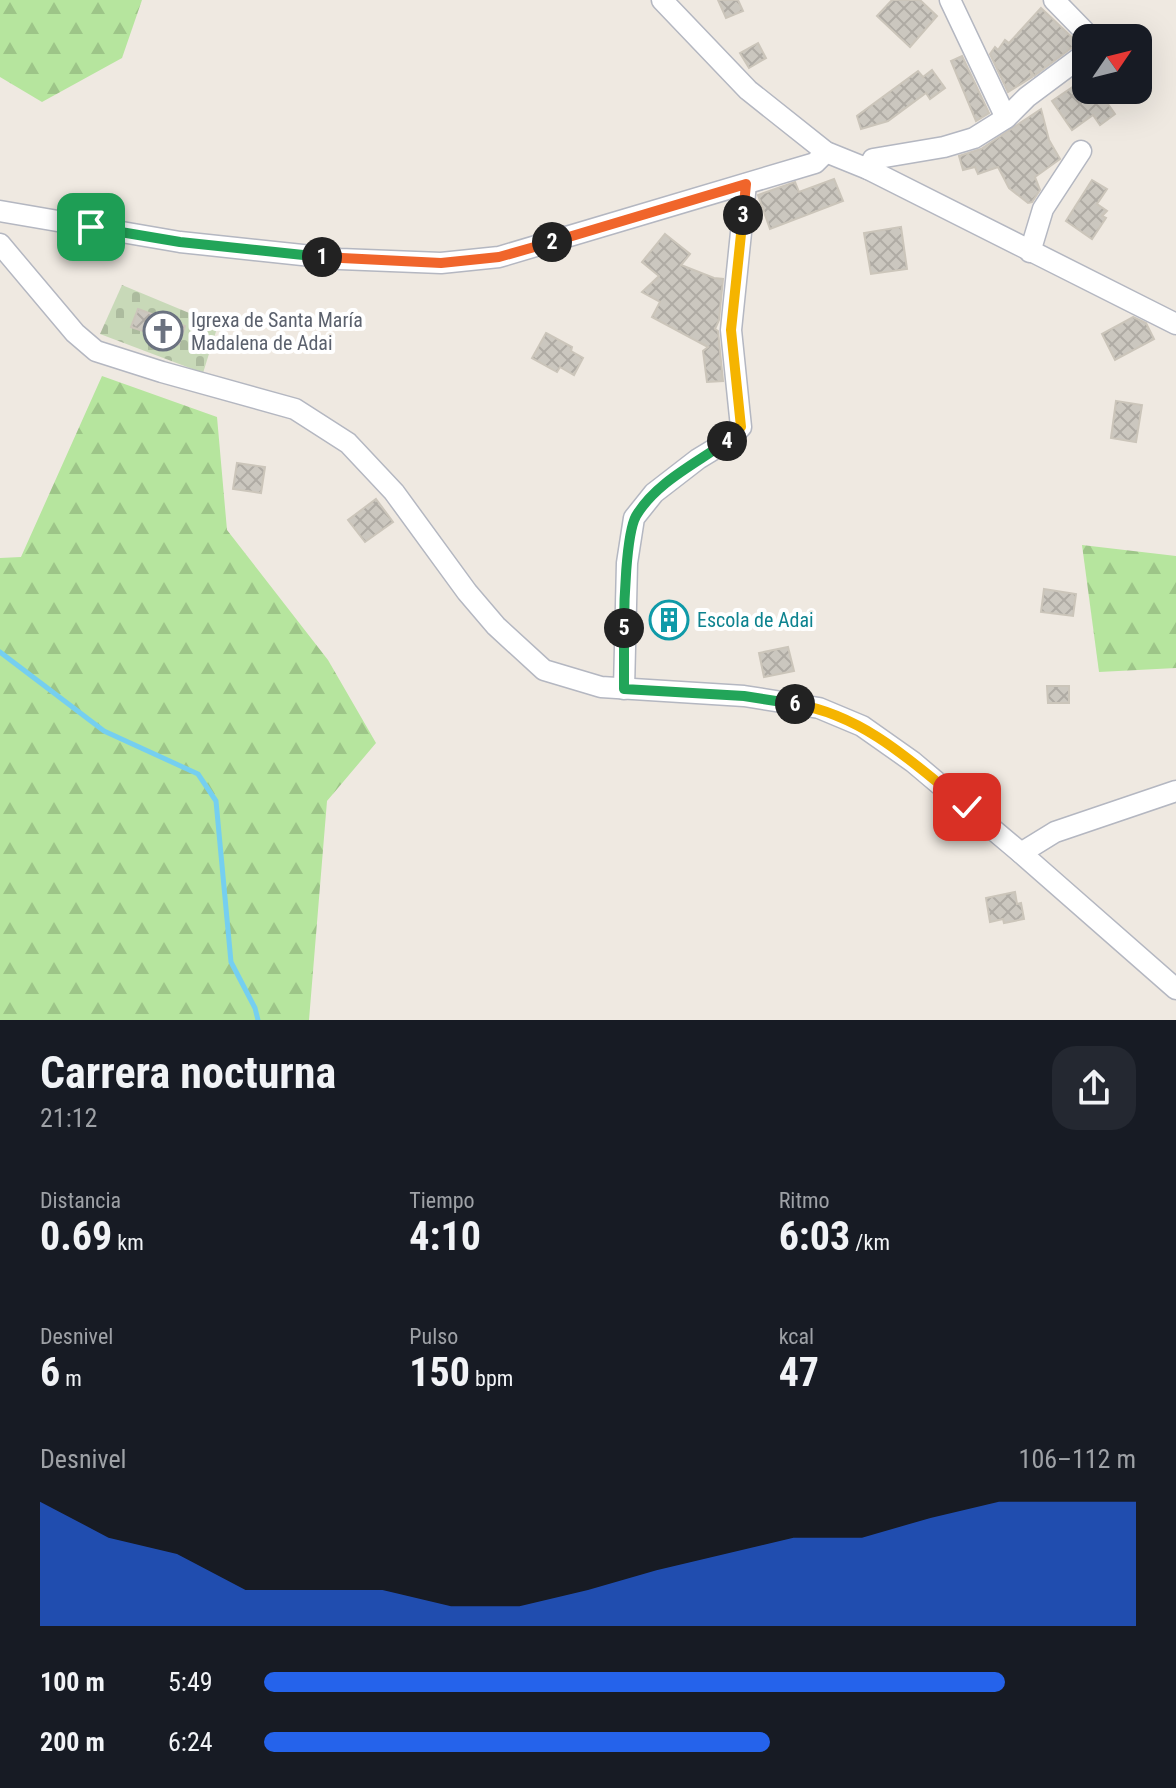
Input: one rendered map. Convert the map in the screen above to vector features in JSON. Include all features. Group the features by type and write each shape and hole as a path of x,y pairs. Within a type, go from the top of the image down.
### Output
{"street":[{"path":"662,0 748,90 819,146 1176,324"},
{"path":"950,0 1006,118"},
{"path":"1054,0 1077,24"},
{"path":"868,169 873,159 944,147 974,138 1006,118 1027,97 1072,63"},
{"path":"1,214 180,242 340,259 441,263 499,257 815,163 819,146"},
{"path":"1030,252 1043,209 1081,151"},
{"path":"624,689 625,600 634,518 654,493 726,442 741,427 731,330 746,184"},
{"path":"0,244 75,333 96,351 295,409 348,443 394,492 467,592 496,626 544,670 601,687 744,696 819,708 862,726 913,762 1176,989"},
{"path":"1021,853 1055,832 1176,791"}],"green space":[{"path":"0,0 142,0 122,58 42,102 0,77"},
{"path":"122,285 218,325 203,373 100,334"},
{"path":"102,376 217,417 227,530 328,660 376,743 327,801 309,1020 0,1020 0,558 21,557"},
{"path":"1082,545 1176,556 1176,668 1099,672"}],"building":[{"path":"718,0 738,0 743,11 726,18"},
{"path":"892,0 920,0 937,16 910,47 877,16"},
{"path":"1041,8 1072,37 1072,48 1034,76 1030,70 1032,77 1008,92 990,54 995,47 998,50 1005,40 1009,43"},
{"path":"758,43 766,58 749,68 740,53"},
{"path":"962,56 989,113 976,121 951,61"},
{"path":"932,70 945,88 930,99 926,93 888,121 861,129 857,116 918,71 923,77"},
{"path":"1072,87 1072,104 1108,104 1115,114 1100,125 1093,115 1072,130 1052,101"},
{"path":"1041,109 1049,140 1060,159 1035,177 1040,190 1032,202 1028,203 1009,188 998,167 978,174 975,167 963,170 959,156 981,149"},
{"path":"834,179 843,201 770,229 758,195 795,182 799,192"},
{"path":"1092,180 1107,189 1097,204 1107,211 1102,216 1106,218 1092,239 1066,221"},
{"path":"901,227 907,269 871,274 864,233"},
{"path":"665,234 690,254 681,265 723,279 719,320 715,329 718,331 723,381 707,382 703,351 708,347 652,317 660,302 642,292 659,276 642,262"},
{"name":"Igrexa de Santa María Madalena de Adai","path":"138,309 185,326 179,344 172,342 171,345 155,338 156,335 131,327"},
{"path":"1133,317 1146,323 1154,339 1115,360 1102,334"},
{"path":"546,333 572,347 571,351 583,358 574,375 560,367 557,372 532,358"},
{"path":"1116,401 1142,405 1136,442 1111,438"},
{"path":"237,463 265,467 261,493 233,489"},
{"path":"376,499 393,522 365,542 348,520"},
{"path":"1044,589 1076,594 1073,616 1041,612"},
{"name":"Escola de Adai","path":"667,602 685,628 671,638 653,613"},
{"path":"788,647 794,671 764,677 759,653"},
{"path":"1047,686 1069,686 1069,703 1048,703"},
{"path":"1015,892 1024,919 990,922 986,898"}],"waterway":[{"path":"0,652 104,731 198,774 216,801 231,962 258,1020"}],"place":[{"name":"Igrexa de Santa María Madalena de Adai","path":"163,331"},
{"name":"Escola de Adai","path":"669,620"}],"route":[{"path":"91,227 180,242 340,259 441,263 499,257 746,184 731,330 741,427 726,442 654,493 634,518 624,613 624,689 744,696 819,708 862,726 913,762 967,807"}]}
